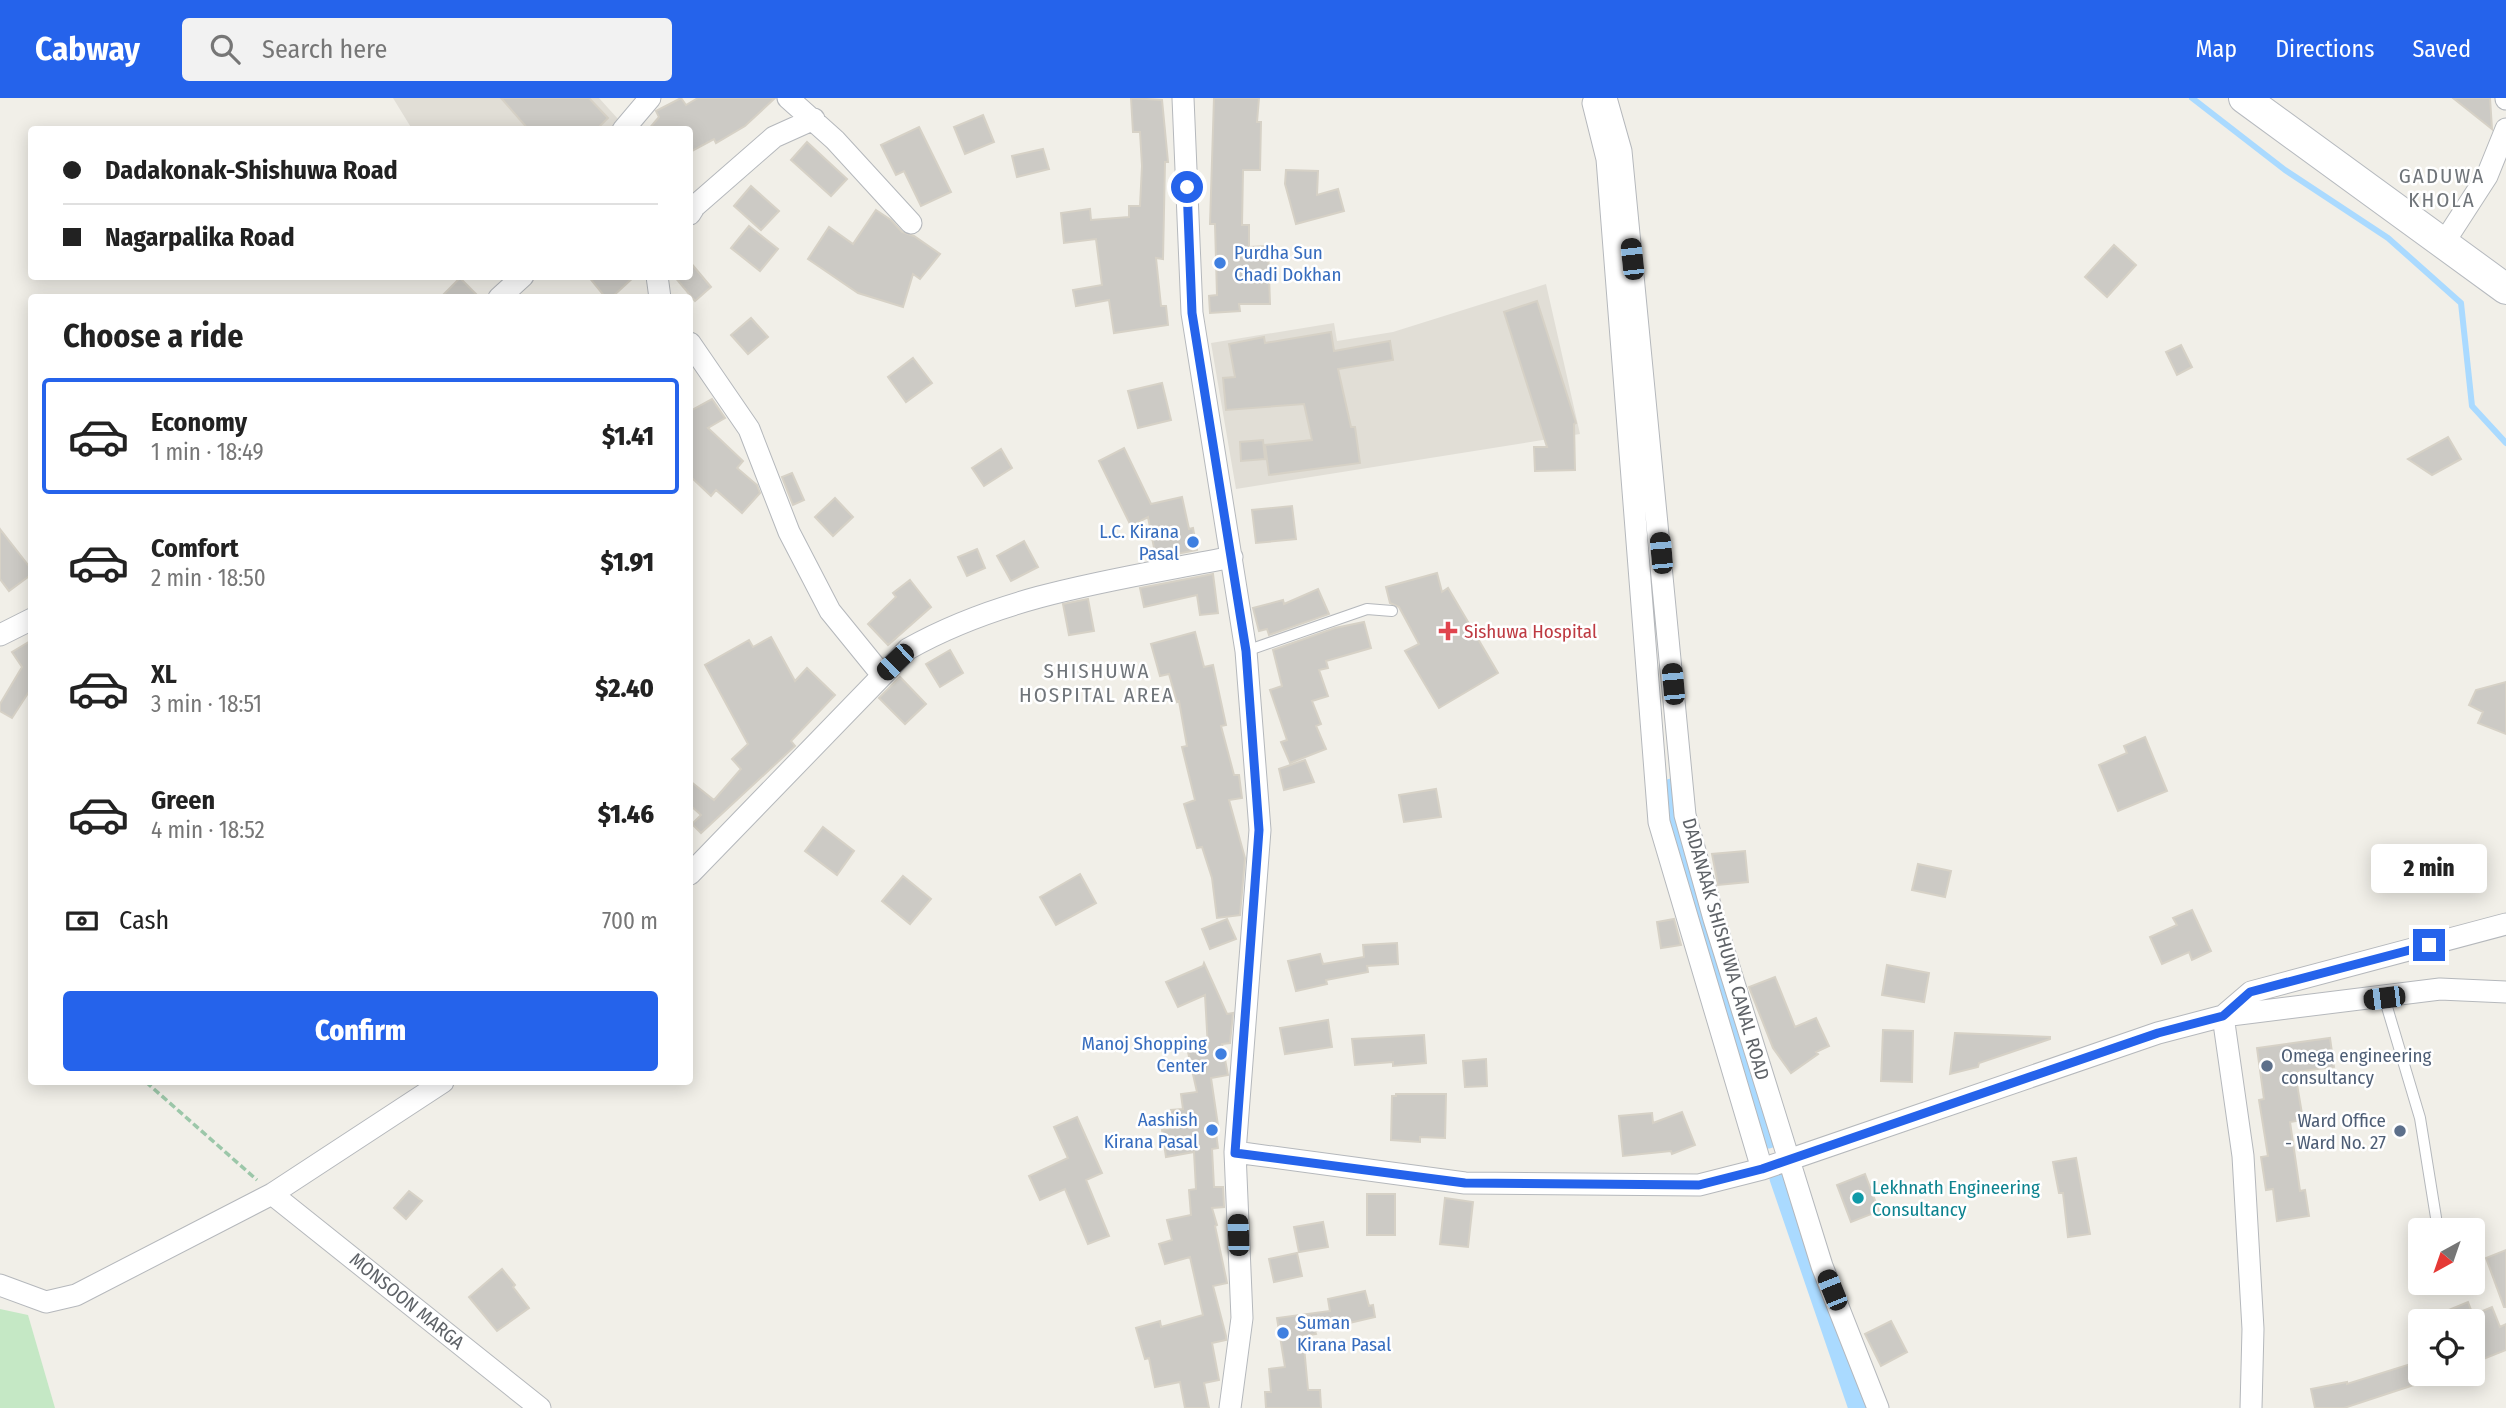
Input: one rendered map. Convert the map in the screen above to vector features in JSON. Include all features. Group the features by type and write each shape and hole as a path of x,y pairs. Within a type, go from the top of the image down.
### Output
{"main road":[{"path":"2244,98 2506,289"}],"street":[{"path":"626,126 650,98"},
{"path":"788,98 814,119 911,223"},
{"path":"1183,98 1192,313 1246,651 1259,830 1235,1153 1242,1318 1230,1408"},
{"name":"DADANAAK SHISHUWA CANAL ROAD","path":"1592,98 1607,159 1659,821 1762,1169"},
{"name":"DADANAAK SHISHUWA CANAL ROAD","path":"1606,98 1620,151 1685,814 1714,919 1822,1266 1878,1408"},
{"path":"693,209 774,137 814,119"},
{"path":"2444,244 2487,176 2506,129"},
{"path":"503,294 519,280"},
{"path":"693,346 749,429 789,532 830,611 882,675"},
{"path":"693,871 908,649 937,633 1041,595 1232,557"},
{"path":"0,635 28,621"},
{"path":"2223,1016 2250,992 2506,924"},
{"path":"1235,1153 1465,1183 1699,1185 1762,1169 2158,1033 2223,1016 2440,989 2506,992"},
{"path":"2223,1016 2244,1168 2253,1329 2251,1408"},
{"path":"0,1284 46,1302 76,1295 272,1194 438,1085"},
{"name":"MONSOON MARGA","path":"272,1194 540,1408"}],"lane":[{"path":"1246,651 1367,609 1392,611"},
{"path":"2384,998 2420,1118 2436,1218"}],"path":[{"path":"149,1085 272,1194"}],"shaded area":[{"path":"393,98 599,98 618,119 614,126 410,126"},
{"path":"1546,284 1580,434 1236,489 1211,343 1334,323 1337,341 1393,332"}],"green space":[{"path":"0,1309 28,1315 55,1408 0,1408"}],"building":[{"path":"501,98 589,98 608,118 600,126 526,126"},
{"path":"681,98 686,105 698,98 775,98 745,126 716,143 714,139 693,150 693,126 651,126 659,117 656,111"},
{"path":"1131,98 1162,100 1168,162 1165,162 1163,259 1156,258 1161,306 1166,306 1168,325 1114,333 1109,300 1076,306 1073,290 1102,285 1096,239 1064,243 1061,213 1090,209 1091,220 1129,217 1129,206 1140,206 1140,132 1133,132"},
{"path":"1214,98 1259,98 1257,122 1261,122 1260,170 1243,170 1242,225 1249,225 1249,247 1268,246 1270,304 1239,304 1240,311 1210,313 1209,296 1217,295 1215,224 1210,224"},
{"path":"2453,98 2490,98 2492,129"},
{"path":"983,115 994,142 965,154 954,127"},
{"path":"919,127 951,192 921,206 904,171 896,175 881,145"},
{"path":"807,142 847,179 831,196 791,160"},
{"path":"1043,149 1049,169 1017,177 1012,156"},
{"path":"1286,170 1318,171 1317,195 1338,189 1344,211 1296,224 1285,184"},
{"path":"751,186 779,211 761,230 734,206"},
{"path":"876,210 902,232 914,236 940,254 920,279 913,274 903,307 858,293 808,259 829,227 853,244"},
{"path":"749,226 778,249 760,271 731,248"},
{"path":"2114,245 2136,265 2107,297 2085,277"},
{"path":"693,266 711,287 695,301 693,294 689,294 677,280 693,280"},
{"path":"458,280 462,280 476,294 444,294"},
{"path":"591,280 631,280 615,294 603,294"},
{"path":"1537,301 1576,423 1575,470 1535,471 1534,447 1547,447 1504,312"},
{"path":"751,318 768,337 748,354 731,335"},
{"path":"1331,332 1334,351 1390,341 1393,360 1338,369 1351,427 1355,427 1360,463 1269,475 1265,445 1312,440 1304,404 1226,410 1223,378 1235,377 1229,344 1264,337 1265,343"},
{"path":"2181,345 2192,367 2177,375 2166,352"},
{"path":"913,358 932,383 906,402 888,377"},
{"path":"1162,383 1171,420 1138,428 1128,391"},
{"path":"712,399 725,418 708,428 743,461 737,468 757,485 760,493 742,513 716,490 711,496 693,479 693,409"},
{"path":"2448,437 2461,459 2432,475 2408,459"},
{"path":"1263,440 1265,459 1241,461 1240,442"},
{"path":"1124,448 1151,504 1182,497 1189,529 1193,528 1197,550 1156,558 1148,517 1131,526 1099,461"},
{"path":"1001,449 1012,468 984,486 972,468"},
{"path":"792,473 804,500 793,505 782,477"},
{"path":"835,498 853,517 833,536 815,517"},
{"path":"1292,506 1296,539 1256,543 1252,510"},
{"path":"0,529 28,565 28,577 9,591 0,579"},
{"path":"1024,541 1038,567 1011,581 997,556"},
{"path":"977,549 985,568 967,576 958,557"},
{"path":"1437,573 1442,592 1448,588 1498,673 1439,708 1405,651 1419,644 1399,607 1390,603 1386,587"},
{"path":"1213,574 1218,613 1200,615 1197,595 1144,607 1140,588"},
{"path":"910,580 931,607 888,645 868,624 896,597 893,593"},
{"path":"1318,589 1329,614 1269,635 1267,629 1259,631 1253,608 1283,600 1284,604"},
{"path":"1088,599 1094,631 1069,635 1063,604"},
{"path":"1364,622 1371,648 1326,661 1328,668 1319,670 1328,696 1312,701 1321,724 1316,726 1326,749 1290,763 1281,742 1287,740 1270,690 1282,686 1273,650 1335,628"},
{"path":"1195,632 1204,667 1213,665 1226,725 1221,726 1234,775 1239,775 1242,798 1229,800 1245,858 1240,915 1217,918 1212,878 1202,847 1197,848 1184,804 1195,800 1182,747 1187,746 1179,701 1177,702 1169,674 1160,676 1151,644"},
{"path":"771,637 795,681 807,668 835,695 791,741 795,746 701,833 693,825 701,815 693,808 693,783 714,800 741,769 732,759 748,744 705,665 749,640 753,647"},
{"path":"28,642 28,693 12,718 0,711 0,704 22,667 12,652"},
{"path":"950,650 963,673 940,687 926,664"},
{"path":"900,677 926,704 905,724 879,698"},
{"path":"2506,682 2506,734 2478,723 2483,712 2469,705 2476,690"},
{"path":"2145,737 2167,791 2118,811 2099,765 2127,753 2124,746"},
{"path":"1305,760 1314,782 1284,790 1279,769"},
{"path":"1436,789 1441,817 1404,822 1399,795"},
{"path":"823,827 854,851 837,875 805,851"},
{"path":"1745,851 1748,882 1718,885 1712,854"},
{"path":"1918,864 1951,871 1945,897 1912,890"},
{"path":"1080,874 1096,903 1056,925 1040,897"},
{"path":"903,876 931,899 910,924 882,901"},
{"path":"2192,910 2211,951 2192,960 2189,952 2162,964 2150,937 2177,925 2173,918"},
{"path":"1227,919 1236,939 1210,949 1202,929"},
{"path":"1674,919 1681,945 1661,948 1657,922"},
{"path":"1397,943 1398,964 1367,966 1368,972 1326,980 1327,984 1296,991 1288,961 1320,954 1323,964 1364,957 1363,945"},
{"path":"1204,963 1227,1014 1233,1013 1230,1043 1222,1044 1228,1075 1211,1078 1219,1132 1216,1133 1218,1148 1212,1149 1214,1187 1223,1187 1224,1207 1212,1208 1227,1283 1213,1286 1226,1340 1212,1343 1219,1380 1204,1383 1209,1408 1185,1408 1180,1382 1155,1387 1149,1358 1145,1359 1136,1328 1160,1321 1161,1327 1203,1315 1190,1257 1165,1264 1159,1244 1172,1240 1167,1220 1191,1215 1189,1190 1196,1189 1194,1152 1166,1157 1162,1130 1173,1128 1171,1110 1183,1109 1181,1094 1197,1092 1188,1052 1208,1048 1205,995 1178,1007 1166,982 1203,966"},
{"path":"1887,965 1929,973 1924,1002 1882,995"},
{"path":"1775,977 1795,1027 1816,1018 1829,1046 1816,1052 1818,1054 1791,1073 1773,1048 1749,987"},
{"path":"1328,1020 1332,1047 1285,1054 1280,1028"},
{"path":"1883,1030 1913,1031 1912,1082 1881,1081"},
{"path":"1955,1033 2050,1039 1979,1063 1978,1067 1950,1074"},
{"path":"1424,1035 1426,1063 1355,1065 1352,1039"},
{"path":"2330,1038 2334,1067 2295,1072 2303,1120 2290,1122 2300,1191 2305,1190 2309,1216 2277,1221 2273,1189 2266,1190 2261,1157 2268,1156 2259,1100 2264,1099 2257,1048"},
{"path":"1486,1059 1487,1086 1465,1087 1463,1061"},
{"path":"1446,1094 1445,1138 1420,1137 1420,1142 1391,1140 1392,1096"},
{"path":"1682,1112 1695,1145 1672,1154 1671,1151 1623,1156 1619,1116 1652,1113 1653,1123"},
{"path":"1077,1117 1102,1173 1086,1180 1109,1236 1088,1244 1065,1189 1040,1200 1029,1176 1068,1158 1054,1127"},
{"path":"2076,1158 2090,1234 2068,1237 2063,1193 2059,1193 2053,1162"},
{"name":"Lekhnath Engineering Consultancy","path":"1865,1174 1879,1211 1851,1222 1837,1185"},
{"path":"409,1191 422,1201 406,1219 394,1208"},
{"path":"1367,1194 1395,1194 1395,1235 1367,1235"},
{"path":"1445,1198 1473,1202 1468,1247 1440,1244"},
{"path":"1323,1222 1328,1247 1299,1252 1294,1227"},
{"path":"2506,1250 2506,1307 2504,1307 2486,1258"},
{"path":"1297,1253 1302,1276 1274,1282 1269,1259"},
{"path":"502,1269 529,1308 497,1331 469,1297"},
{"path":"1365,1291 1369,1306 1373,1305 1375,1317 1303,1336 1308,1390 1320,1390 1321,1408 1266,1408 1265,1392 1271,1392 1269,1369 1285,1367 1277,1318 1330,1311 1328,1299"},
{"path":"2468,1302 2471,1309 2451,1309"},
{"path":"2492,1307 2500,1327 2506,1324 2506,1350 2485,1358 2485,1310"},
{"path":"1891,1321 1907,1352 1881,1366 1865,1334"},
{"path":"2408,1365 2408,1386 2411,1386 2344,1408 2315,1408 2311,1389 2347,1384"}],"waterway":[{"path":"2192,98 2285,170 2388,238 2461,303 2472,406 2506,443"},
{"path":"1672,790 1676,827 1768,1137"},
{"path":"1781,1178 1860,1408"}],"place":[{"name":"Purdha Sun Chadi Dokhan","path":"1220,263"},
{"name":"L.C. Kirana Pasal","path":"1193,542"},
{"name":"Sishuwa Hospital","path":"1448,631"},
{"name":"Manoj Shopping Center","path":"1221,1054"},
{"name":"Omega engineering consultancy","path":"2267,1066"},
{"name":"Aashish Kirana Pasal","path":"1212,1130"},
{"name":"Ward Office - Ward No. 27","path":"2400,1131"},
{"name":"Lekhnath Engineering Consultancy","path":"1858,1198"},
{"name":"Suman Kirana Pasal","path":"1283,1333"}],"district":[{"name":"GADUWA KHOLA","path":"2442,188"},
{"name":"SHISHUWA HOSPITAL AREA","path":"1097,683"}],"route":[{"path":"1187,187 1192,313 1246,651 1259,830 1235,1153 1465,1183 1699,1185 1762,1169 2158,1033 2223,1016 2250,992 2429,945"}]}
